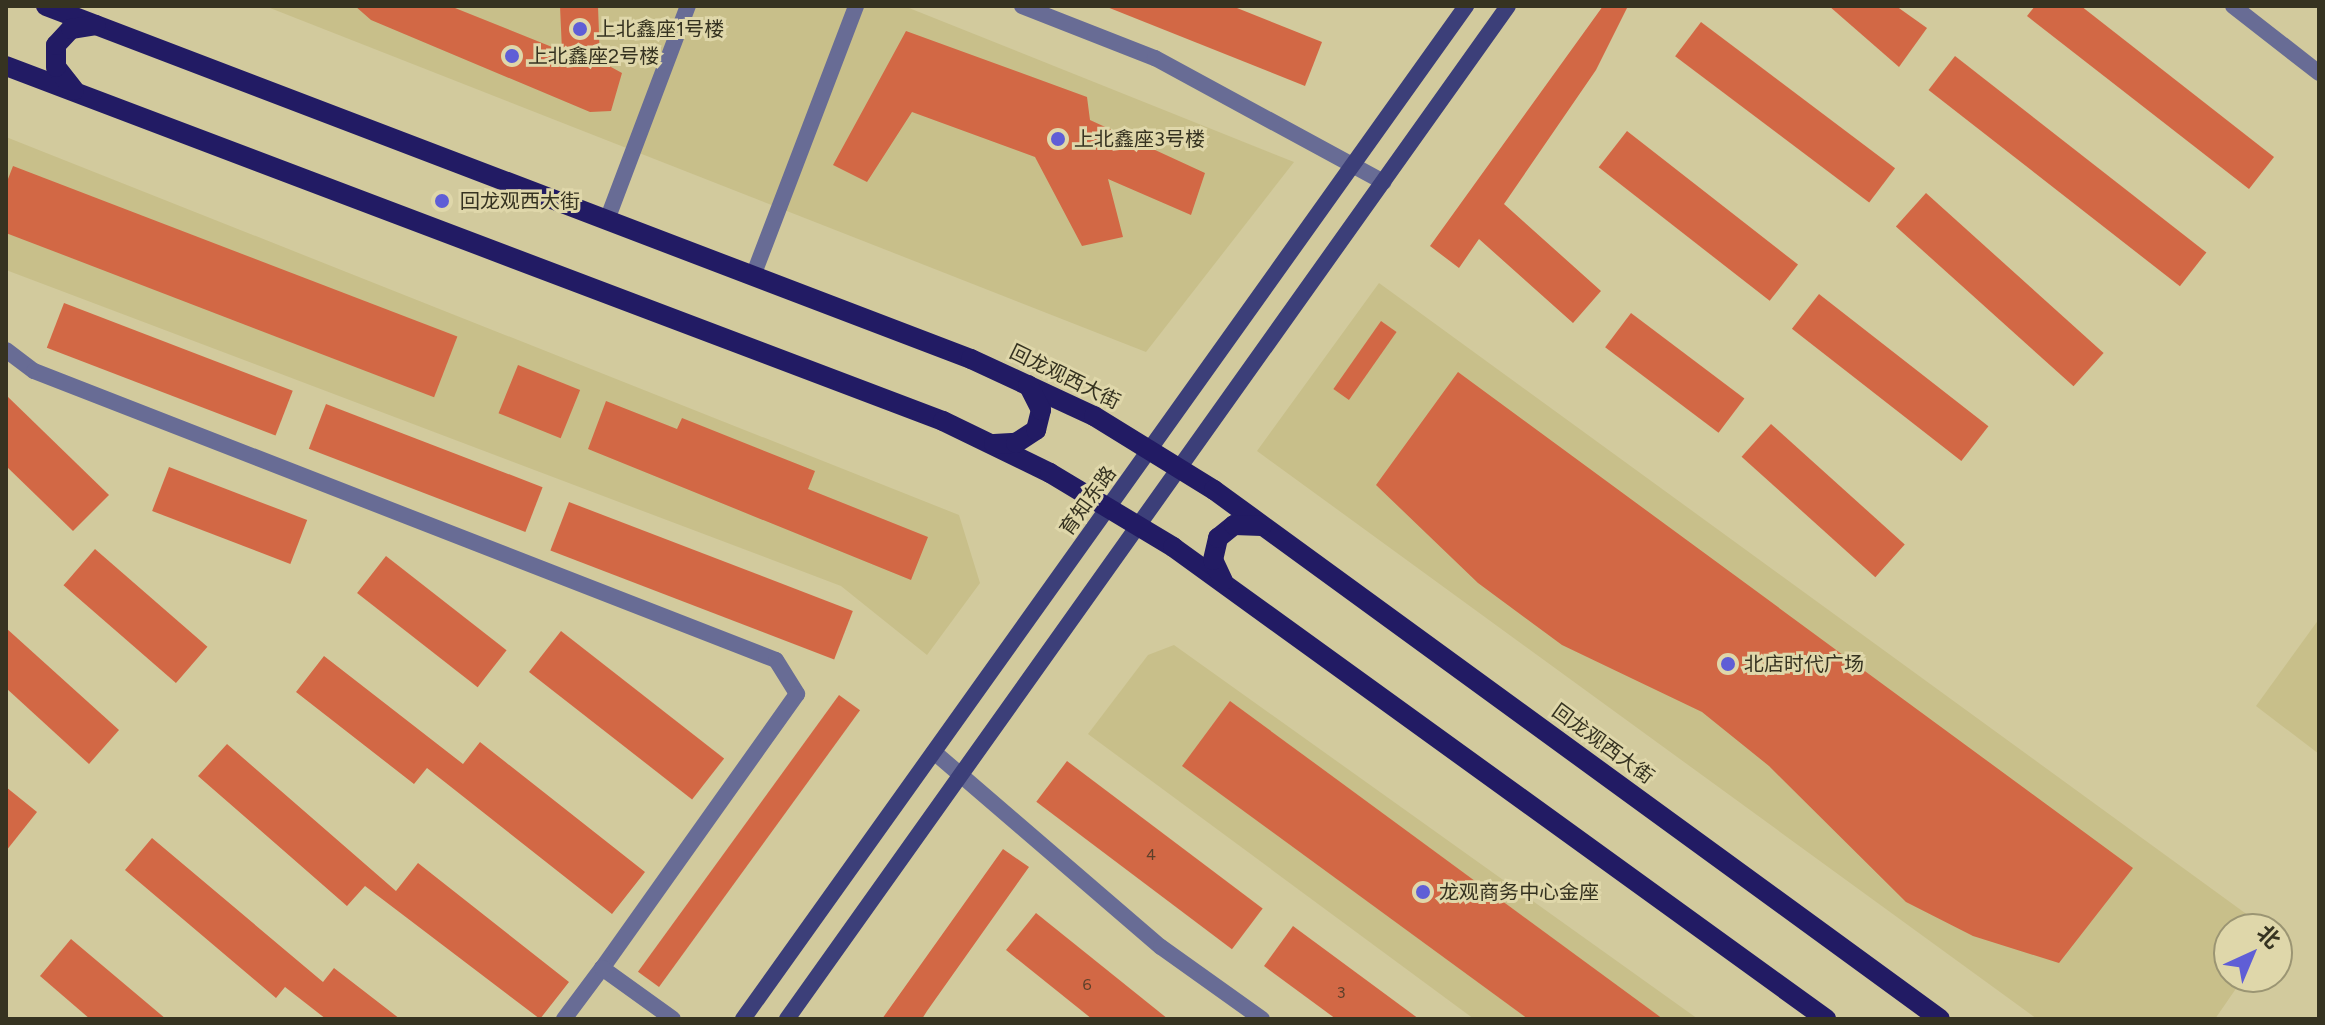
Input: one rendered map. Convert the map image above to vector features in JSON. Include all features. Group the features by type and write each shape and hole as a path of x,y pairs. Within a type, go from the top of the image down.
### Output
{"main road":[{"name":"回龙观西大街","path":"46,6 1023,382 1150,448 1268,530 1940,1019"},
{"name":"育知东路","path":"743,1019 1466,6"},
{"path":"787,1019 1508,6"},
{"path":"79,93 59,75 54,52 71,29 96,25"},
{"path":"6,66 990,443 1139,524 1826,1019"},
{"path":"990,443 1016,443 1036,430 1039,402 1023,382"},
{"path":"1229,587 1213,560 1218,538 1242,523 1268,530"}],"street":[{"path":"607,220 688,6"},
{"path":"753,276 856,6"},
{"path":"1022,6 1155,58 1383,182"},
{"path":"2233,6 2319,73"},
{"path":"6,350 34,371 776,660 797,694 564,1019"},
{"path":"934,752 1161,947 1262,1019"},
{"path":"602,968 673,1019"}],"shaded area":[{"path":"265,6 904,6 1294,162 1146,352"},
{"path":"6,137 959,515 980,583 927,655 841,586 6,270"},
{"path":"1379,283 2245,913 2213,913 2213,993 2233,993 2215,1019 2037,1019 1257,451"},
{"path":"2319,619 2319,754 2256,706"},
{"path":"1174,645 1698,1019 1474,1019 1088,734 1148,655"}],"building":[{"name":"上北鑫座2号楼","path":"355,6 450,6 562,51 560,6 598,6 600,61 622,73 611,111 590,112 371,20"},
{"path":"1232,6 1322,42 1305,86 1107,7"},
{"path":"1603,6 1628,6 1596,70 1504,204 1601,291 1573,323 1479,239 1459,268 1430,246"},
{"path":"1829,6 1896,6 1927,28 1899,67"},
{"path":"2035,6 2081,6 2274,157 2249,189 2027,16"},
{"path":"1701,22 1895,168 1869,203 1675,56"},
{"name":"上北鑫座3号楼","path":"906,31 1087,97 1090,120 1205,173 1191,215 1108,179 1123,237 1082,246 1035,157 912,112 867,182 833,165"},
{"path":"1955,56 2206,252 2180,286 1929,90"},
{"path":"1627,131 1798,265 1770,301 1599,167"},
{"path":"13,166 457,337 434,397 6,233 6,184"},
{"path":"1926,193 2104,353 2074,386 1896,226"},
{"path":"1819,294 1988,426 1961,461 1792,329"},
{"path":"64,303 293,391 276,436 47,348"},
{"path":"1631,313 1744,398 1719,433 1605,347"},
{"path":"1381,321 1397,332 1349,400 1333,389"},
{"path":"518,365 580,390 561,438 499,413"},
{"name":"北店时代广场","path":"1458,372 2133,868 2059,963 1973,936 1906,902 1769,766 1702,712 1562,645 1478,583 1376,485"},
{"path":"6,395 109,495 73,531 6,466"},
{"path":"606,401 677,429 682,418 815,471 808,489 928,537 911,580 588,449"},
{"path":"326,404 543,487 525,532 309,449"},
{"path":"1771,424 1905,544 1875,577 1742,457"},
{"path":"169,467 307,520 290,564 152,511"},
{"path":"569,502 853,611 834,659 550,551"},
{"path":"95,549 207,647 176,683 64,585"},
{"path":"386,556 507,650 478,687 357,593"},
{"path":"6,628 119,730 89,764 6,688"},
{"path":"561,631 724,758 692,799 529,672"},
{"path":"324,656 463,764 480,742 645,872 612,914 427,768 414,784 296,692"},
{"path":"839,695 860,710 659,987 638,972"},
{"name":"龙观商务中心金座","path":"1230,701 1663,1019 1528,1019 1182,766"},
{"path":"227,744 396,891 418,863 569,982 540,1019 365,886 347,906 198,776"},
{"path":"1067,761 1263,908 1232,949 1036,802"},
{"path":"6,787 37,812 6,851"},
{"path":"152,838 323,982 334,968 400,1019 326,1019 285,987 276,998 125,870"},
{"path":"1003,849 1029,867 922,1019 882,1019"},
{"path":"1036,913 1168,1019 1092,1019 1006,950"},
{"path":"1293,926 1419,1019 1336,1019 1264,966"},
{"path":"71,939 166,1019 90,1019 40,976"}],"place":[{"name":"上北鑫座1号楼","path":"580,29"},
{"name":"上北鑫座2号楼","path":"512,56"},
{"name":"上北鑫座3号楼","path":"1058,139"},
{"name":"回龙观西大街","path":"442,201"},
{"name":"北店时代广场","path":"1728,664"},
{"name":"龙观商务中心金座","path":"1423,892"}]}
